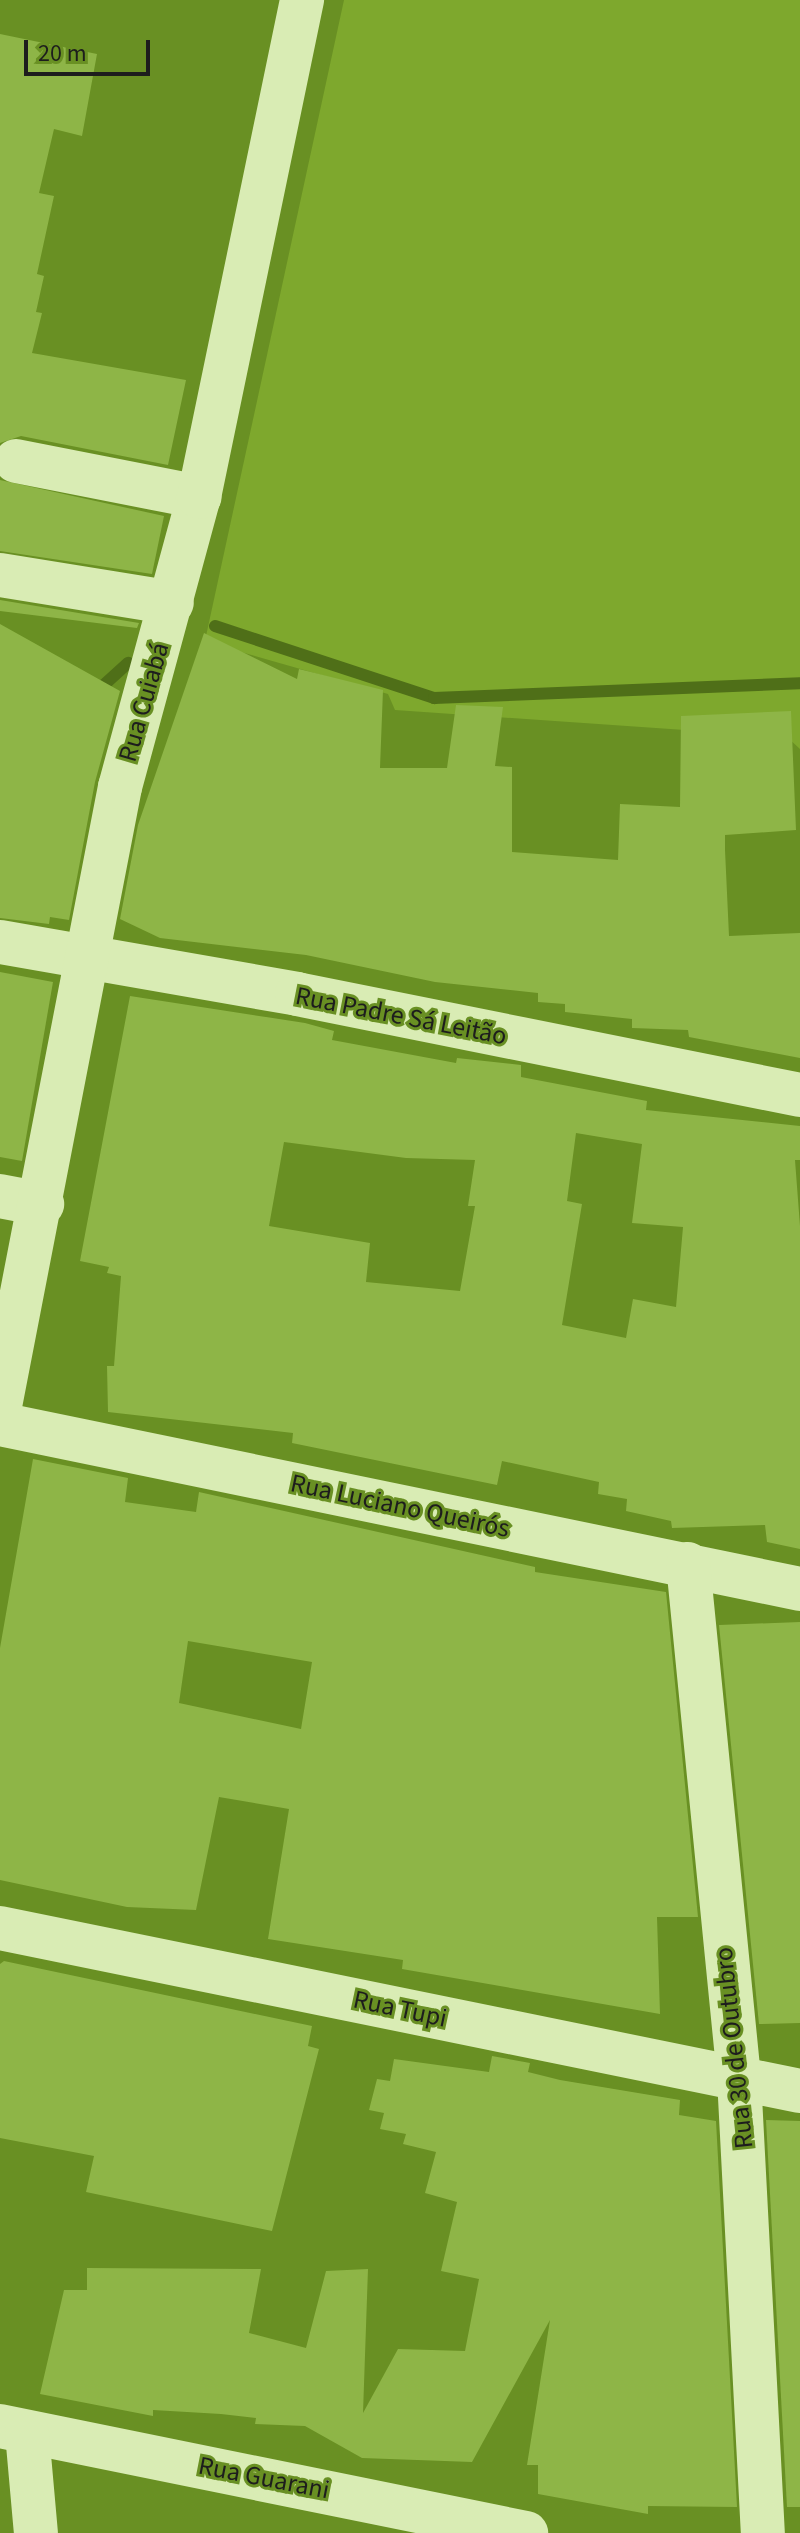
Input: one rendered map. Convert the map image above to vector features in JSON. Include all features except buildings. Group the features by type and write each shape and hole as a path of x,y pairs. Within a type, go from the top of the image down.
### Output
{"street":[{"name":"Rua Cuiabá","path":"0,1406 21,1200 86,960 120,787 199,497 302,0"},
{"path":"16,461 199,497"},
{"path":"0,575 172,603"},
{"name":"Rua Padre Sá Leitão","path":"0,942 86,960 297,994 800,1095"},
{"name":"Rua Luciano Queirós","path":"0,1424 800,1589"},
{"name":"Rua 30 de Outubro","path":"688,1564 739,2078 763,2533"},
{"name":"Rua Tupi","path":"0,1928 800,2091"},
{"path":"14,2430 36,2533"},
{"name":"Rua Guarani","path":"14,2430 345,2513 526,2533"}],"green space":[{"path":"344,0 800,0 800,749 787,737 395,710 388,694 241,652 203,650"}],"waterway":[{"path":"215,626 434,698 800,683"},
{"path":"95,693 128,663"}]}
